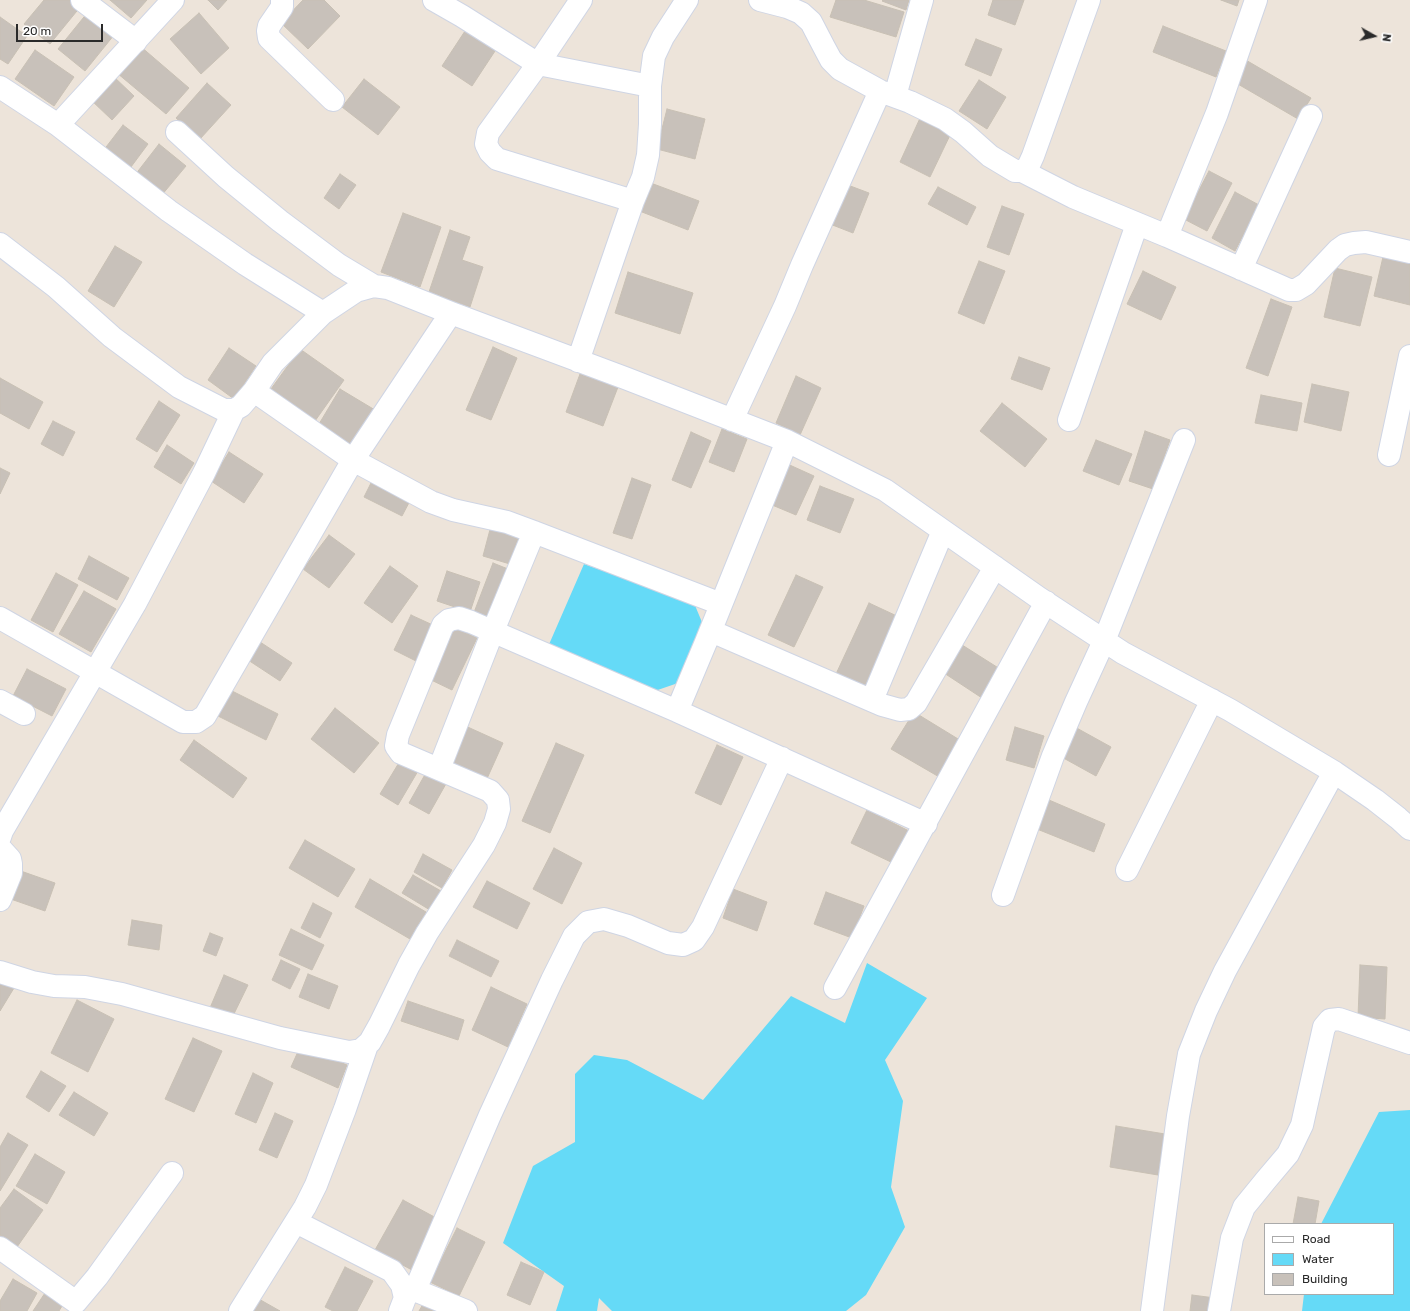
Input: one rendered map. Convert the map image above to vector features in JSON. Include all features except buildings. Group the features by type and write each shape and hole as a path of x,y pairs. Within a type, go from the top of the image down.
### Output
{"street":[{"path":"82,0 136,41"},
{"path":"58,126 173,0"},
{"path":"282,0 282,7 269,26 269,38 333,100"},
{"path":"434,0 538,64 650,86"},
{"path":"581,0 538,64 488,133 486,144 490,152 497,159 633,201"},
{"path":"578,361 633,201 643,177 648,155 650,86 654,56 663,37 687,0"},
{"path":"760,0 801,14 811,22 832,60 840,69 887,93 921,106 945,119 963,132 990,156 1010,168 1016,171 1022,171 1073,197 1167,236 1289,290 1296,290 1306,284 1338,250 1345,245 1354,242 1366,242 1410,252"},
{"path":"732,420 785,306 802,265 887,93 922,0"},
{"path":"1022,171 1028,167 1033,156 1089,0"},
{"path":"1167,236 1214,119 1256,0"},
{"path":"0,87 58,126 168,211 245,264 323,314"},
{"path":"1241,269 1311,116"},
{"path":"177,132 226,177 280,221 339,265 374,286 388,288 787,441 886,490 995,567 1122,653 1212,700 1334,772 1375,800 1410,829"},
{"path":"1069,420 1137,224"},
{"path":"0,244 56,287 112,337 179,387 224,410 234,410 241,406 254,391 273,363 323,314 356,291 374,286"},
{"path":"0,618 183,722 196,722 205,716 353,460 451,313"},
{"path":"1389,455 1410,356"},
{"path":"254,391 353,460 431,502 453,510 507,522 722,604"},
{"path":"0,837 2,831 135,604 204,473 234,410"},
{"path":"1003,895 1053,756 1104,641 1184,440"},
{"path":"677,711 722,604 787,441"},
{"path":"872,700 944,531"},
{"path":"439,769 493,631 534,532"},
{"path":"711,631 892,708 900,710 909,709 916,703 995,567"},
{"path":"836,988 1046,602"},
{"path":"0,972 32,982 54,986 85,987 122,994 280,1038 349,1052 361,1050 370,1042 379,1026 427,932 484,845 495,823 499,809 498,800 490,791 401,753 396,746 398,735 443,625 449,620 459,618 493,631 677,711 926,824"},
{"path":"1127,870 1212,700"},
{"path":"0,701 24,714"},
{"path":"400,1311 408,1288 574,936 588,922 604,919 628,926 668,943 683,945 694,940 703,927 782,758"},
{"path":"1152,1311 1178,1116 1189,1054 1206,1011 1225,972 1334,772"},
{"path":"0,848 10,858 11,864 11,873 0,900"},
{"path":"1219,1311 1232,1238 1244,1207 1288,1154 1302,1125 1324,1028 1330,1020 1339,1019 1410,1043"},
{"path":"240,1311 296,1222 316,1185 345,1109 367,1045"},
{"path":"0,1248 73,1306 104,1268 172,1173"},
{"path":"296,1222 392,1271 408,1288 466,1311"}],"water":[{"path":"584,564 694,603 704,627 678,683 646,694 547,649"},
{"path":"867,963 927,998 885,1060 903,1101 891,1187 905,1227 866,1295 846,1311 612,1311 599,1298 597,1311 556,1311 564,1286 503,1243 533,1166 575,1142 575,1074 594,1055 627,1060 703,1100 791,996 845,1023"},
{"path":"1410,1110 1410,1311 1302,1311 1304,1295 1394,1295 1394,1223 1322,1223 1379,1112"}]}
